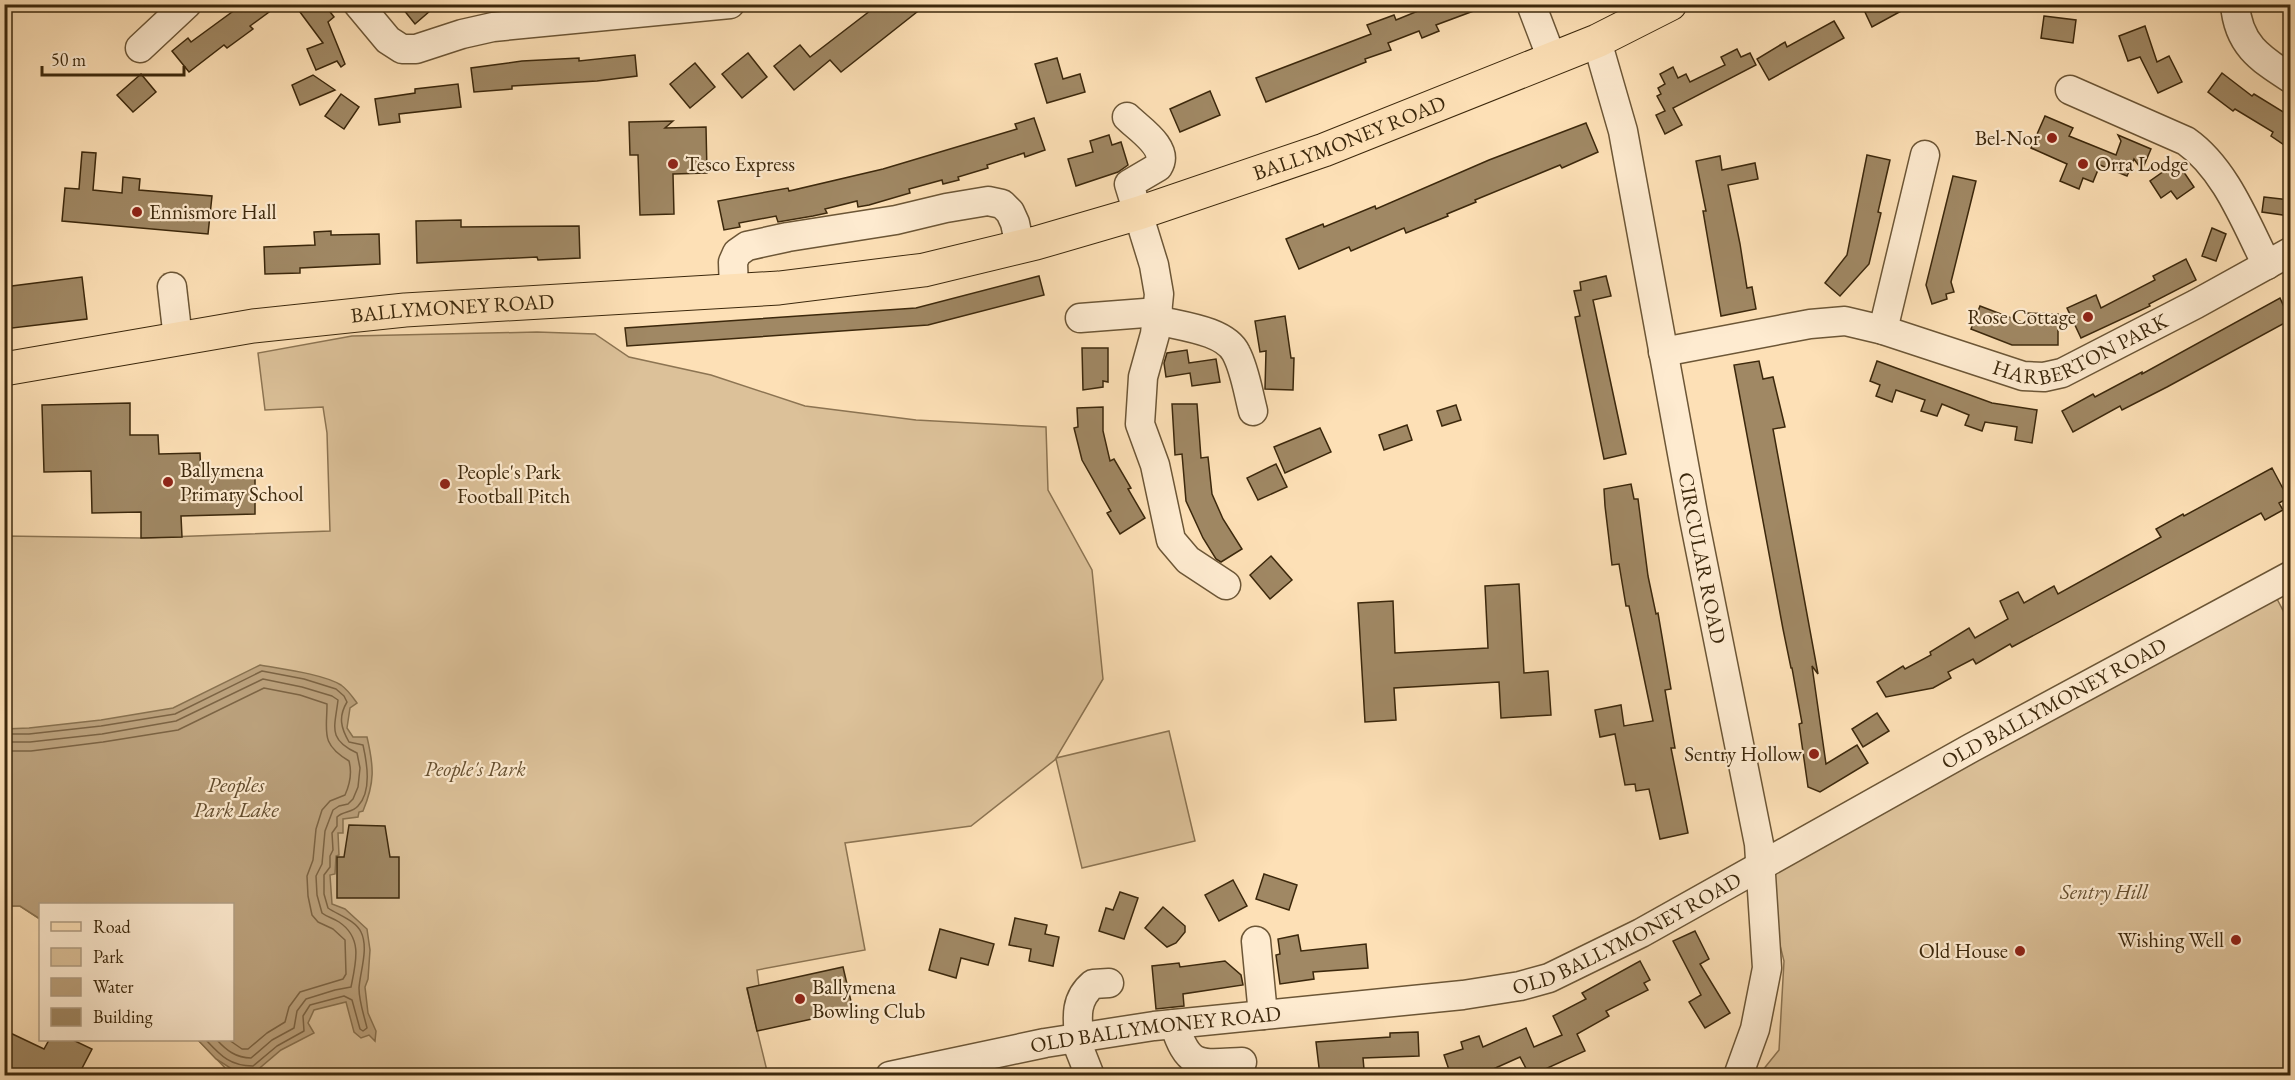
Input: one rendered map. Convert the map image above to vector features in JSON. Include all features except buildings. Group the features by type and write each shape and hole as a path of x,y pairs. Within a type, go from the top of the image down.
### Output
{"main road":[{"name":"BALLYMONEY ROAD","path":"4,369 253,326 405,310 779,288 924,270 1020,247 1139,213 1324,150 1597,41 1670,4"}],"street":[{"path":"140,48 188,4"},
{"path":"358,4 395,46 407,50 493,27 730,4"},
{"path":"1531,4 1552,59"},
{"path":"2235,4 2236,21 2242,35 2254,52 2290,78"},
{"name":"CIRCULAR ROAD","path":"1597,41 1623,131 1663,352 1759,844 1766,922 1767,968 1755,1029 1738,1076"},
{"name":"HARBERTON PARK","path":"1663,352 1830,321 1850,322 1883,330 2023,376 2053,376 2196,304 2279,259 2195,148 2186,141 2070,90"},
{"path":"1127,117 1158,147 1161,156 1158,167 1129,183 1157,279 1157,316 1143,377 1140,424 1155,465 1171,540 1188,560 1226,585"},
{"path":"1883,330 1925,154"},
{"path":"734,291 732,266 734,258 740,249 755,243 885,222 988,201 1002,204 1010,212 1020,247"},
{"path":"172,287 175,340"},
{"path":"1080,318 1157,316 1215,335 1229,343 1239,358 1253,411"},
{"name":"OLD BALLYMONEY ROAD","path":"890,1076 1077,1038 1174,1024 1462,995 1520,986 1548,978 1641,933 1971,748 2290,576"},
{"path":"1257,940 1263,1016"},
{"path":"1090,1076 1077,1038 1077,1014 1083,996 1093,984 1109,983"},
{"path":"1174,1024 1182,1047 1191,1058 1208,1064 1242,1062"}],"green space":[{"name":"People's Park","path":"537,332 595,334 629,357 711,375 805,406 916,420 1046,427 1048,490 1092,570 1103,679 1056,758 1169,731 1195,841 1082,868 1056,759 971,826 845,843 865,950 757,970 759,986 747,989 768,1075 232,1075 199,1041 234,1041 234,903 39,903 39,918 20,906 5,906 5,536 141,538 330,531 327,433 323,407 265,410 258,353 352,336"},
{"name":"Sentry Hill","path":"2275,595 2290,624 2290,1075 1758,1076 1779,1050 1784,961 1760,867"}],"water":[{"name":"Peoples Park Lake","path":"260,665 302,672 333,681 346,689 357,703 350,708 347,728 353,737 367,737 372,766 370,791 363,811 359,812 358,817 343,819 343,833 338,833 339,855 336,856 335,874 330,875 332,904 345,909 367,929 370,950 368,979 365,987 368,1013 376,1031 375,1041 369,1035 361,1038 354,1032 346,1002 314,1010 308,1023 314,1033 281,1050 255,1072 235,1071 216,1059 199,1041 234,1041 234,903 39,903 39,918 20,906 5,906 4,729 101,720 173,708"}],"place":[{"name":"Bel-Nor","path":"2052,138"},
{"name":"Tesco Express","path":"673,164"},
{"name":"Orra Lodge","path":"2083,164"},
{"name":"Ennismore Hall","path":"137,212"},
{"name":"Rose Cottage","path":"2088,317"},
{"name":"Ballymena Primary School","path":"168,482"},
{"name":"People's Park Football Pitch","path":"445,484"},
{"name":"Sentry Hollow","path":"1814,754"},
{"name":"Wishing Well","path":"2236,940"},
{"name":"Old House","path":"2020,951"},
{"name":"Ballymena Bowling Club","path":"800,999"}]}
